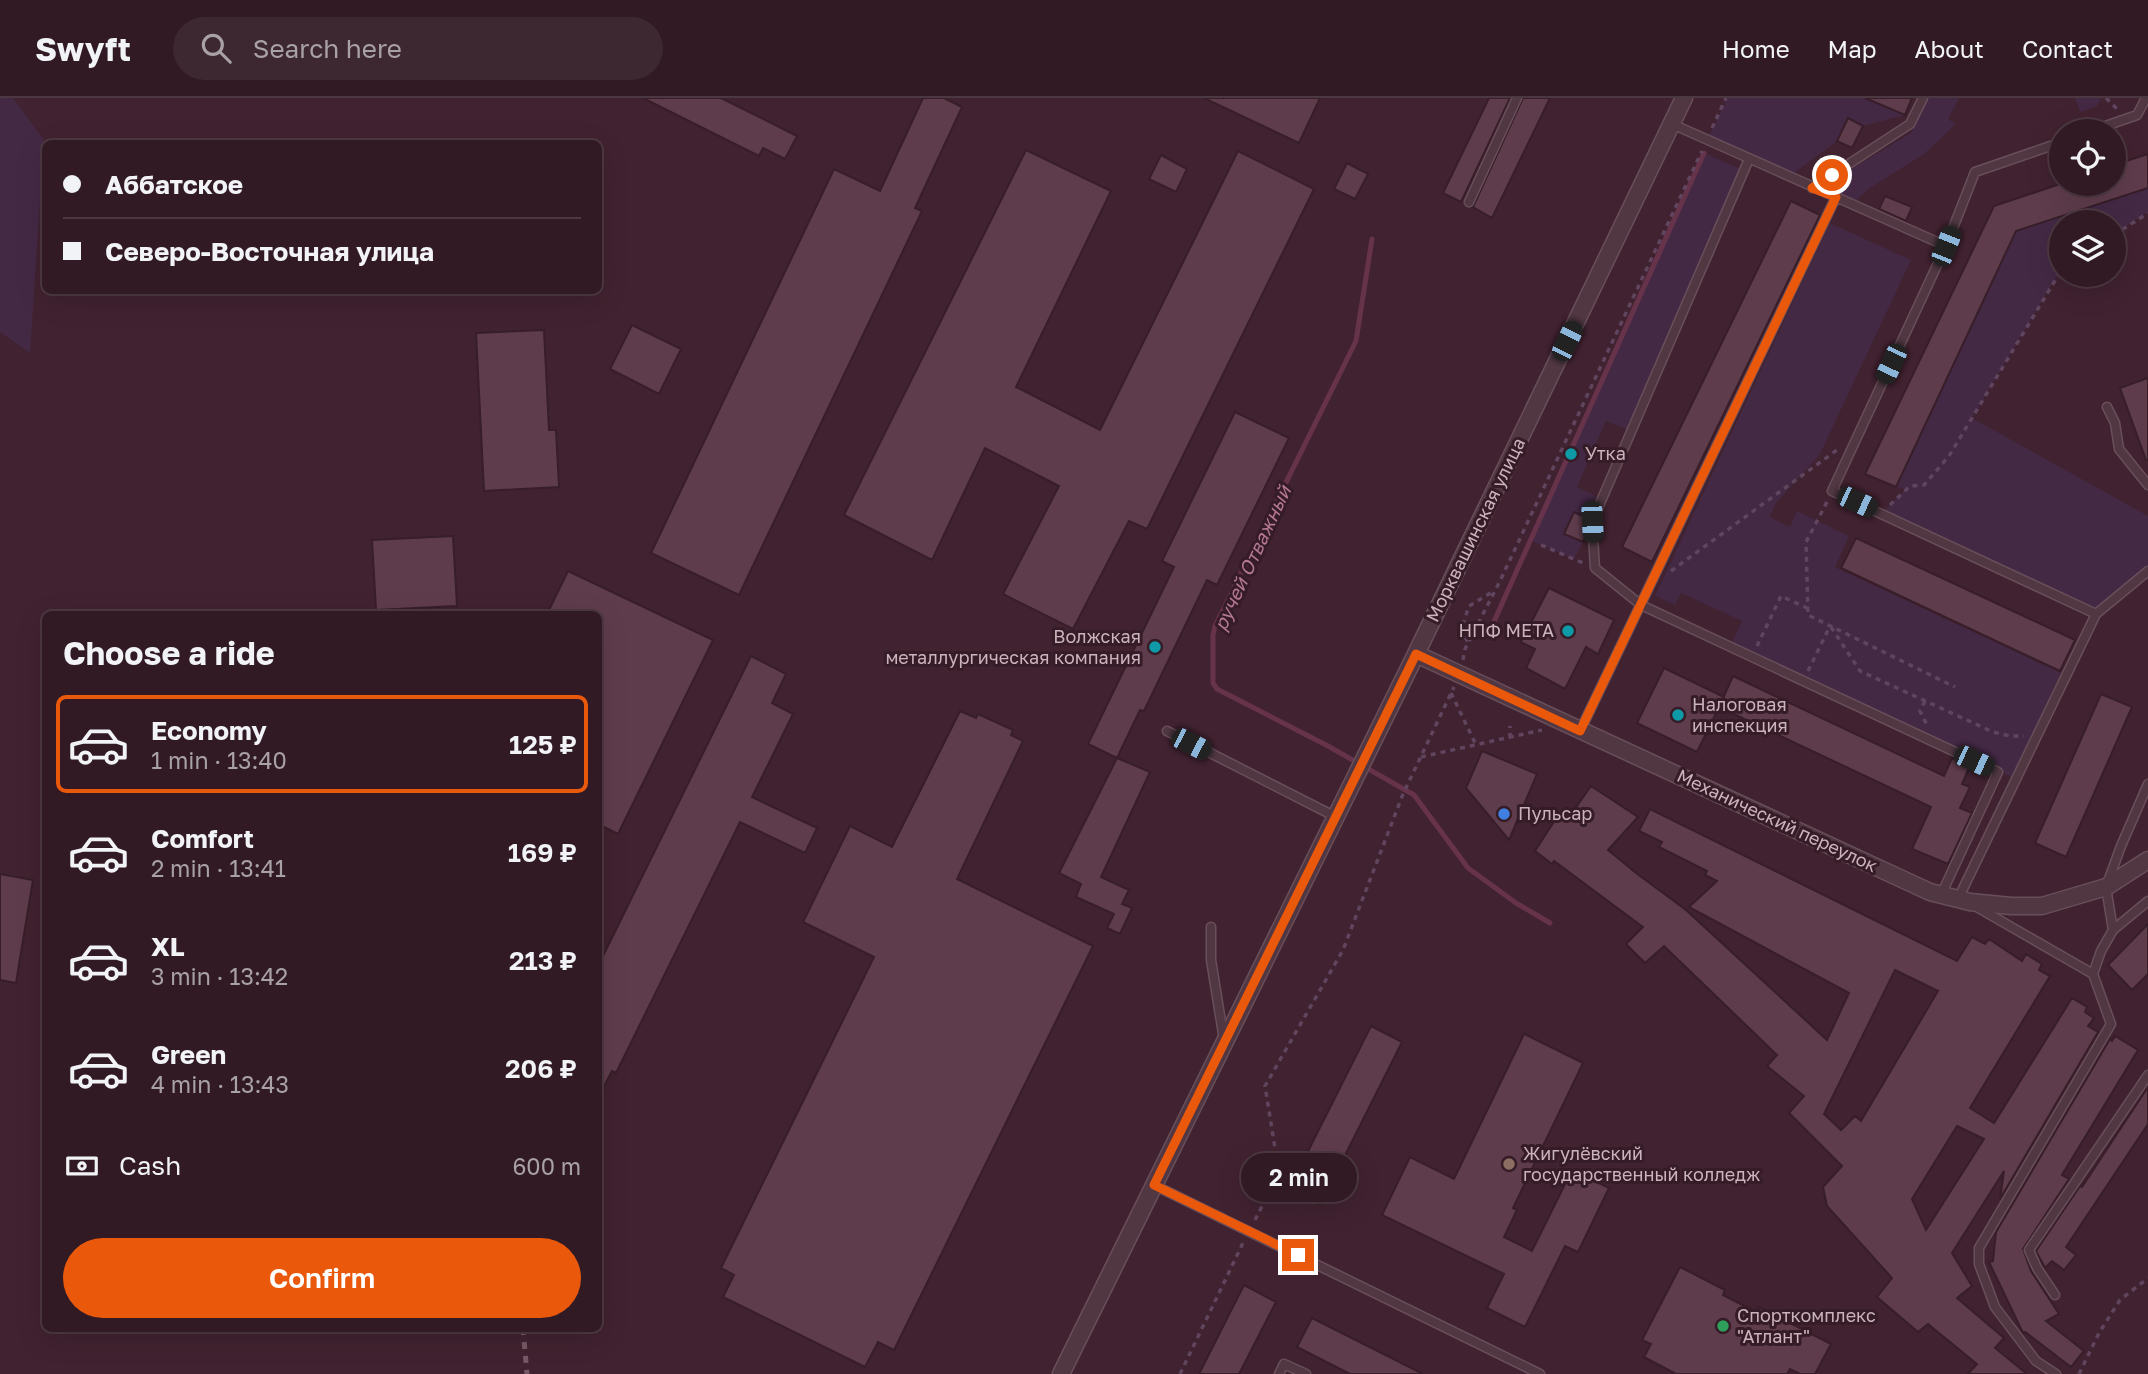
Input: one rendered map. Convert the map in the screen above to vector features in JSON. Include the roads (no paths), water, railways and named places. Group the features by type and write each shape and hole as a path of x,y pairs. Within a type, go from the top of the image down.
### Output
{"street":[{"name":"Морквашинская улица","path":"1061,1374 1416,654 1684,98"},
{"name":"Механический переулок","path":"1416,654 1930,892 1964,901 2042,906 2106,887 2148,860"}],"lane":[{"path":"1469,202 1517,98"},
{"path":"1812,188 1910,124 1923,98"},
{"path":"2126,119 2137,115 2146,98"},
{"path":"1672,124 1946,246"},
{"path":"2049,146 1975,172 1946,246 1832,491 2096,614"},
{"path":"1749,159 1592,522 1595,568 1641,605 1998,772 1941,895"},
{"path":"1574,728 1641,605 1836,197"},
{"path":"2107,407 2115,423 2119,449 2148,485"},
{"path":"2093,974 1964,901 2038,734 2096,614 2148,571"},
{"path":"1167,731 1336,817"},
{"path":"2113,930 2106,887 2148,784"},
{"path":"2056,1374 2036,1361 1995,1307 1979,1265 1979,1248 2111,1024 2093,974 2101,951 2113,930 2148,901"},
{"path":"1211,927 1211,960 1224,1043"},
{"path":"2055,1295 2036,1268 2029,1250 2148,1075"},
{"path":"1154,1185 1541,1374"},
{"path":"1279,1374 1284,1364 1306,1374"}],"waterway":[{"name":"ручей Отважный","path":"1488,635 1704,153"},
{"name":"ручей Отважный","path":"1372,239 1356,341 1215,626 1213,683 1217,689 1328,746 1414,795 1468,868 1516,903 1550,923"}],"railway":[{"path":"523,1332 527,1374"}],"place":[{"name":"Утка","path":"1571,454"},
{"name":"НПФ МЕТА","path":"1568,631"},
{"name":"Волжская металлургическая компания","path":"1155,647"},
{"name":"Налоговая инспекция","path":"1678,715"},
{"name":"Пульсар","path":"1504,814"},
{"name":"Жигулёвский государственный колледж","path":"1509,1164"},
{"name":"Спорткомплекс \"Атлант\"","path":"1723,1326"}]}
